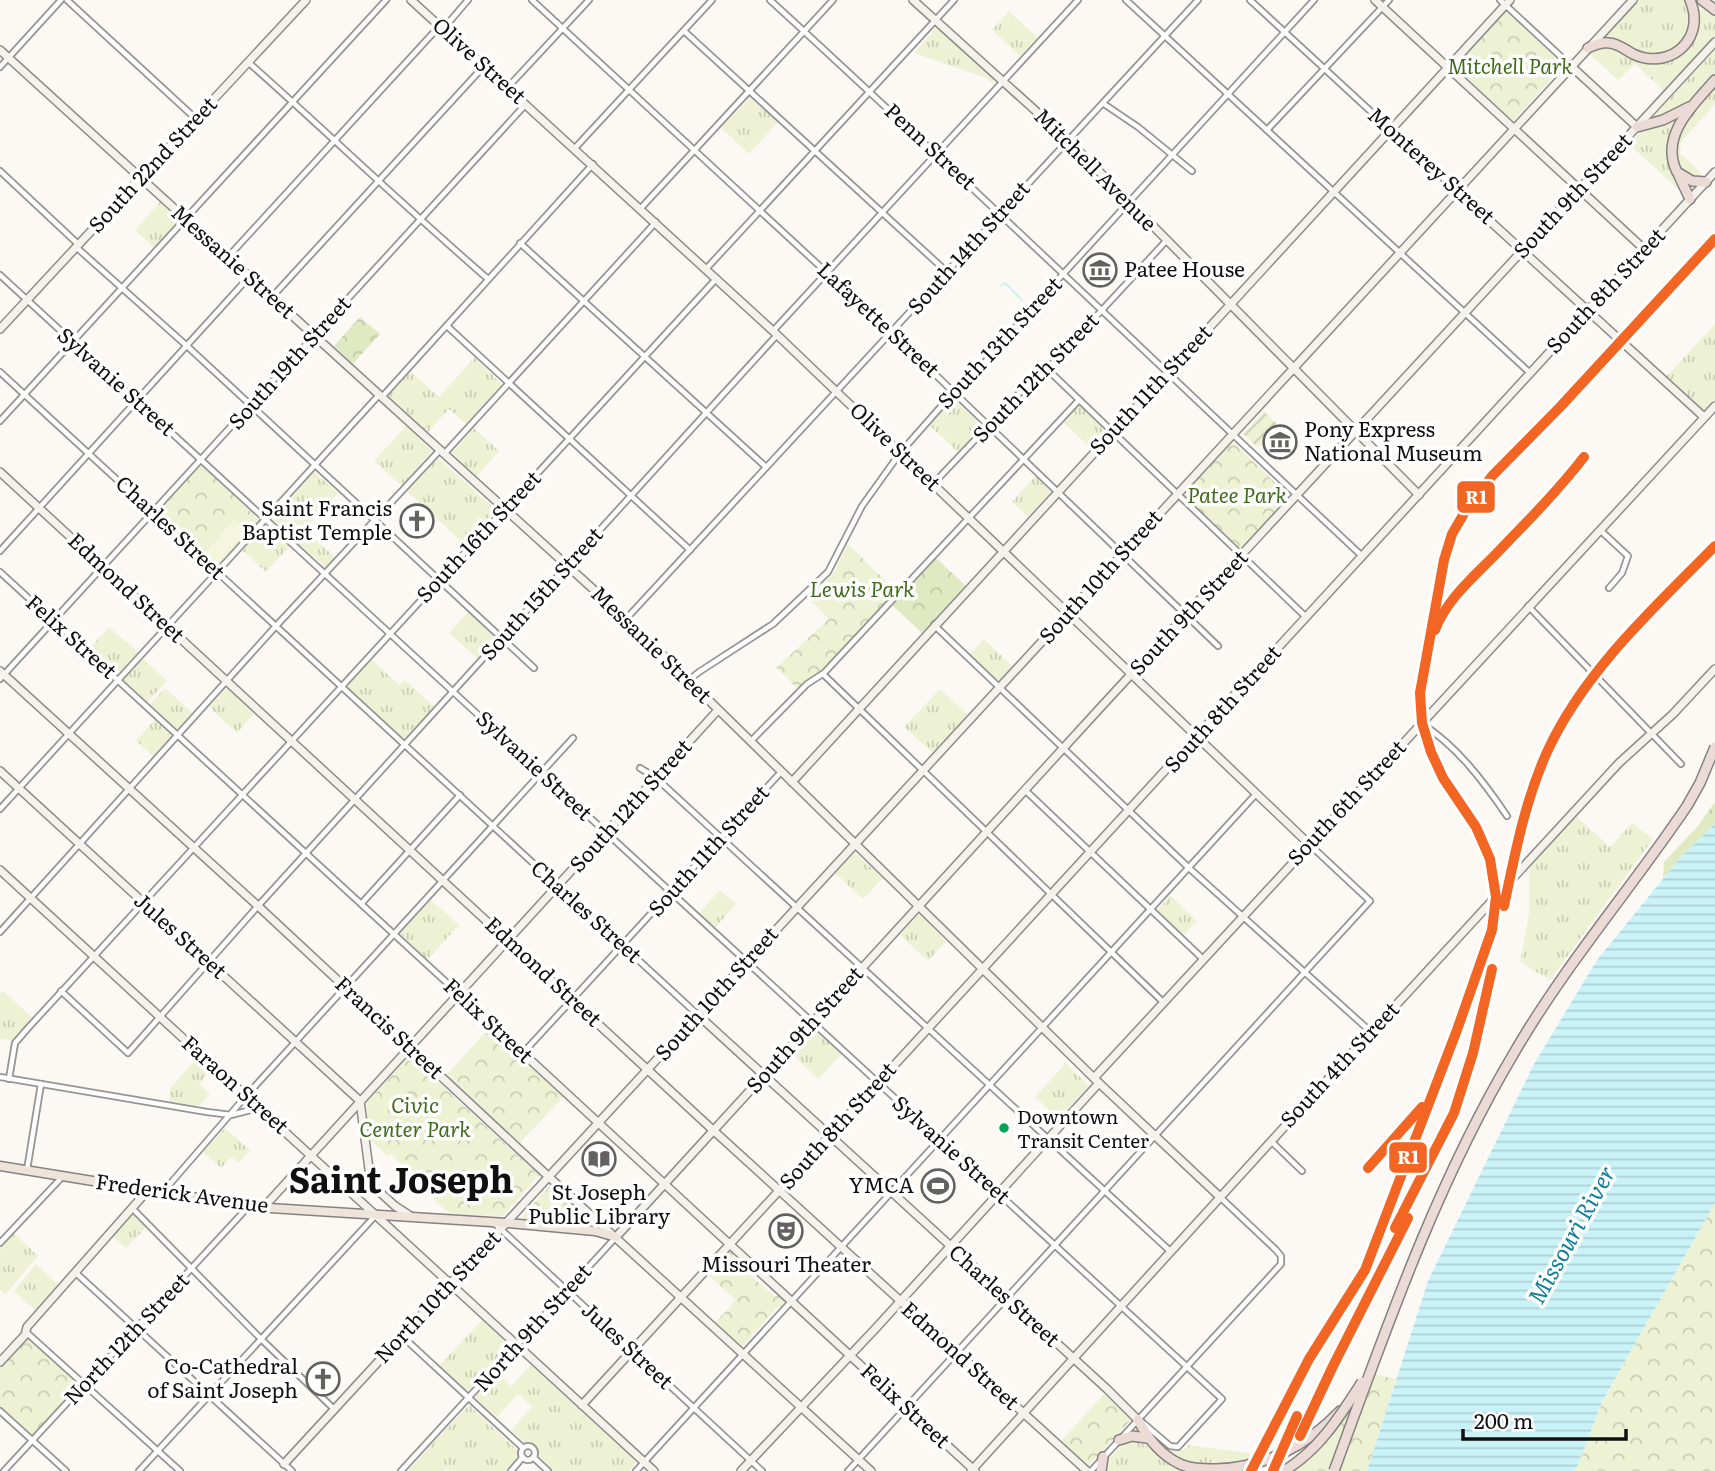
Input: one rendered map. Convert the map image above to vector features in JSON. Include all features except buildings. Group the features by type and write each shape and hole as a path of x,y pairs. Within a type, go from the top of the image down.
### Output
{"highway":[{"path":"1587,48 1609,43 1645,58 1660,59 1672,55 1684,46 1694,27 1690,0"},
{"path":"1702,0 1715,10"},
{"path":"1690,199 1672,157 1672,142 1680,123 1715,80"},
{"path":"1637,127 1672,116 1696,102"},
{"path":"1677,172 1692,181 1706,182"},
{"path":"1334,1471 1411,1264 1447,1180 1513,1053 1584,946 1671,831 1700,783 1715,748"},
{"path":"1347,1434 1412,1263 1447,1180 1513,1054 1552,990 1688,806 1715,748"},
{"path":"1138,1420 1147,1438 1180,1464 1193,1468 1220,1469 1247,1466 1285,1452 1313,1436 1360,1387 1375,1358"},
{"path":"1284,1471 1303,1459 1328,1433 1371,1369"},
{"path":"1119,1440 1132,1436 1147,1438"},
{"path":"1101,1471 1103,1457"}],"main road":[{"name":"South 22nd Street","path":"0,329 306,0"},
{"name":"Olive Street","path":"411,0 775,333 1309,844"},
{"name":"Mitchell Avenue","path":"913,0 1069,141 1419,495"},
{"path":"1375,0 1644,249"},
{"name":"South 10th Street","path":"598,1124 1629,1"},
{"name":"South 11th Street","path":"792,782 1449,67 1505,2"},
{"name":"South 9th Street","path":"664,1185 1062,749 1715,42"},
{"name":"Messanie Street","path":"0,50 626,619 1096,1080 1220,1197"},
{"path":"1571,66 1637,127"},
{"name":"South 8th Street","path":"582,1405 1715,172"},
{"name":"Monterey Street","path":"1456,190 1704,417"},
{"name":"South 6th Street","path":"741,1471 1047,1139 1163,1002 1714,408"},
{"name":"Edmond Street","path":"0,472 714,1131 1089,1471"},
{"name":"South 4th Street","path":"973,1470 1619,763 1673,714 1715,669"},
{"name":"Francis Street","path":"1,675 258,905 871,1471"},
{"name":"South 12th Street","path":"459,994 718,710"},
{"name":"Jules Street","path":"0,771 360,1101"},
{"name":"Faraon Street","path":"0,870 654,1471"},
{"path":"264,1207 459,994"},
{"name":"Felix Street","path":"459,994 973,1470"},
{"name":"Charles Street","path":"698,1015 1138,1420"},
{"path":"360,1101 370,1182 395,1206 413,1218"},
{"name":"North 10th Street","path":"284,1464 598,1124"},
{"name":"Frederick Avenue","path":"0,1166 249,1206 492,1222 504,1226 598,1231 616,1237"},
{"name":"North 9th Street","path":"616,1237 664,1185"},
{"path":"0,1362 26,1332 27,1327 148,1190"}],"street":[{"path":"0,67 61,0"},
{"path":"67,0 195,119"},
{"path":"0,421 386,0"},
{"path":"228,257 434,32 468,0"},
{"name":"Lafayette Street","path":"532,0 826,271 1219,646"},
{"path":"508,88 589,0"},
{"path":"575,148 712,0"},
{"name":"Penn Street","path":"770,0 1065,273 1362,556"},
{"path":"641,208 833,0"},
{"path":"706,270 954,0"},
{"name":"South 15th Street","path":"61,991 128,1053 258,905 706,413 826,271 1078,0"},
{"name":"South 14th Street","path":"626,619 1198,0"},
{"name":"Monterey Street","path":"1250,0 1456,190"},
{"name":"South 13th Street","path":"688,681 773,624 828,572 862,506 900,453 1314,0"},
{"path":"1267,130 1389,0"},
{"path":"1128,1 1530,373"},
{"path":"1505,2 1571,66"},
{"path":"684,31 947,272"},
{"path":"248,62 419,220 488,279"},
{"path":"272,297 484,66"},
{"name":"South 19th Street","path":"1,675 104,567 526,104"},
{"path":"1103,104 1192,171"},
{"path":"0,809 314,465 447,326 593,164"},
{"path":"0,171 122,289 534,668"},
{"path":"0,932 276,626 509,383 656,222"},
{"name":"South 12th Street","path":"933,484 1028,384 1047,369 1166,241"},
{"path":"520,243 766,467"},
{"name":"Sylvanie Street","path":"0,275 1222,1399 1181,1445 1175,1448"},
{"path":"0,551 249,277"},
{"name":"South 16th Street","path":"9,1079 16,1043 61,991 716,279"},
{"path":"447,326 690,550"},
{"path":"1047,369 1306,617"},
{"name":"Charles Street","path":"0,372 698,1015"},
{"path":"750,742 807,684 823,674 1079,400"},
{"path":"1599,530 1628,556 1622,573 1609,588"},
{"name":"Felix Street","path":"0,572 459,994"},
{"path":"1528,606 1681,764"},
{"path":"934,625 1189,868 1371,1032"},
{"path":"823,674 1163,1002"},
{"path":"1422,723 1443,738 1485,784 1507,816"},
{"path":"162,1193 246,1096 573,738"},
{"path":"640,768 656,778 1171,1252"},
{"name":"South 11th Street","path":"523,1053 781,772"},
{"path":"1025,790 1203,959"},
{"path":"636,1471 1256,794"},
{"path":"361,904 460,795"},
{"name":"Olive Street","path":"1305,973 1370,901 1309,844"},
{"path":"848,1471 1305,973"},
{"path":"0,1077 231,1115 260,1108"},
{"path":"27,1170 41,1084"},
{"path":"1271,1141 1303,1171"},
{"path":"0,1243 64,1176"},
{"name":"Messanie Street","path":"1187,1367 1276,1272 1282,1261 1276,1250 1220,1197"},
{"name":"North 12th Street","path":"4,1471 249,1206"},
{"path":"133,1209 335,1410"},
{"path":"139,1471 376,1215"},
{"name":"Jules Street","path":"504,1226 567,1291 762,1471"},
{"name":"North 9th Street","path":"401,1471 616,1237"},
{"path":"76,1273 292,1471"},
{"path":"26,1332 180,1471"},
{"path":"402,1337 523,1448"},
{"path":"1089,1471 1187,1367"},
{"path":"0,1410 66,1471"},
{"name":"Charles Street","path":"1138,1420 1175,1448"},
{"path":"532,1447 535,1452 533,1457 528,1460 523,1457 523,1448 532,1447"},
{"path":"511,1471 523,1457"},
{"path":"533,1457 548,1471"},
{"name":"North 10th Street","path":"278,1471 284,1464"}],"green space":[{"path":"1638,0 1685,0 1688,29 1680,46 1673,52 1654,57 1600,41"},
{"path":"1701,8 1715,17 1715,36 1664,91 1635,64 1618,80 1589,54 1601,46 1614,47 1638,59 1678,54 1696,12"},
{"path":"1009,11 1038,38 1020,56 992,30"},
{"name":"Mitchell Park","path":"1506,12 1565,65 1513,121 1454,68"},
{"path":"935,29 940,30 993,79 994,85 986,78 914,53"},
{"path":"1715,49 1715,76 1680,108 1651,119"},
{"path":"1715,87 1715,104 1681,142 1680,153 1702,174 1696,179 1677,166 1675,156 1678,138 1690,114"},
{"path":"750,98 778,122 749,154 721,128"},
{"path":"1684,113 1671,137 1668,155 1685,196 1628,143 1643,131"},
{"path":"160,202 179,221 154,248 135,230"},
{"path":"360,317 380,334 353,364 334,346"},
{"path":"1715,324 1715,400 1703,411 1665,378"},
{"path":"475,357 502,385 466,424 449,409 428,432 390,397 390,393 410,371 439,397"},
{"path":"953,398 982,426 959,453 929,425"},
{"path":"1077,405 1105,432 1091,449 1062,421"},
{"path":"1264,411 1279,426 1258,448 1243,434"},
{"path":"406,426 432,451 402,486 374,461"},
{"path":"474,428 499,451 476,477 452,453"},
{"name":"Patee Park","path":"1231,443 1288,495 1288,499 1240,549 1186,498 1185,493"},
{"path":"438,458 496,510 465,545 407,491"},
{"path":"200,466 204,466 259,520 216,567 158,513"},
{"path":"314,472 338,493 295,540 272,518"},
{"path":"1036,475 1051,492 1028,517 1012,502"},
{"path":"234,520 246,531 217,564 205,552"},
{"path":"265,525 290,546 266,572 242,550"},
{"path":"307,532 336,558 327,568 297,543"},
{"name":"Lewis Park","path":"848,544 896,591 826,667 797,688 776,668 843,606 824,584 835,570"},
{"path":"936,558 966,586 922,633 892,605"},
{"path":"824,584 843,606 829,619 807,597"},
{"path":"469,611 496,638 478,659 449,633"},
{"path":"109,627 138,652 119,673 115,673 89,649"},
{"path":"984,639 1013,667 1000,680 994,678 970,654"},
{"path":"142,658 167,681 147,702 124,681 125,676"},
{"path":"371,659 399,685 405,680 435,707 407,739 347,688 348,683"},
{"path":"165,688 194,714 180,729 175,728 150,704"},
{"path":"227,688 255,712 237,733 209,707"},
{"path":"940,689 968,715 933,753 904,727"},
{"path":"155,719 172,735 154,757 136,741"},
{"path":"1715,802 1715,824 1663,878 1664,862 1697,827"},
{"path":"1576,816 1610,847 1632,823 1653,839 1550,980 1520,962 1529,914 1529,868"},
{"path":"855,853 883,878 863,899 835,873"},
{"path":"720,890 736,904 715,928 699,913"},
{"path":"1170,895 1197,921 1182,936 1157,912"},
{"path":"431,900 459,925 427,960 400,933"},
{"path":"922,915 946,942 928,961 900,935 917,916"},
{"path":"3,991 33,1018 12,1040 0,1039 0,994"},
{"name":"Civic Center Park","path":"489,1029 564,1096 520,1143 446,1075"},
{"path":"814,1029 842,1054 818,1079 791,1053"},
{"name":"Civic Center Park","path":"410,1056 539,1175 503,1216 450,1214 432,1198 435,1195 390,1154 388,1156 369,1139 366,1103"},
{"path":"198,1057 212,1069 199,1084 210,1094 199,1106 169,1102 170,1088"},
{"path":"1066,1063 1089,1086 1059,1119 1035,1097"},
{"path":"225,1128 250,1150 239,1163 231,1157 221,1168 203,1152"},
{"path":"550,1186 589,1221 588,1223 523,1219 523,1215"},
{"path":"1715,1203 1715,1471 1574,1471 1602,1403"},
{"path":"132,1214 147,1226 126,1248 112,1236"},
{"path":"14,1233 38,1256 5,1295 0,1290 0,1249"},
{"path":"733,1252 737,1263 774,1296 780,1296 784,1300 782,1306 777,1307 742,1347 715,1323 736,1300 709,1276 725,1259 726,1253"},
{"path":"36,1264 60,1287 37,1312 14,1291"},
{"path":"483,1319 509,1347 468,1391 439,1366"},
{"path":"28,1338 79,1385 32,1435 0,1406 0,1367"},
{"path":"531,1365 635,1460 629,1471 554,1471 540,1457 534,1445 522,1441 511,1430 532,1407 518,1394 497,1417 477,1399 477,1394 497,1373 511,1386"},
{"path":"1374,1374 1396,1379 1367,1471 1293,1471 1306,1459"},
{"path":"1104,1394 1130,1421 1089,1465 1060,1442"},
{"path":"469,1405 517,1450 517,1459 506,1471 407,1471"},
{"path":"1144,1426 1165,1446 1177,1451 1189,1445 1255,1454 1245,1471 1103,1471 1106,1462 1127,1440 1146,1445 1172,1464 1166,1452"}],"water":[{"name":"Missouri River","path":"1715,824 1715,1203 1602,1402 1578,1465 1574,1471 1367,1471 1428,1281 1534,1064 1597,960 1680,858"}],"waterway":[{"path":"1001,286 1005,283 1022,300"}],"transit line":[{"name":"R1","path":"1251,1471 1309,1359 1365,1270 1457,1030 1492,930 1496,897 1490,859 1476,827 1443,778 1422,723 1420,693 1444,560 1452,534 1466,510 1492,476 1561,406 1715,239"},
{"name":"R1","path":"1435,630 1460,591 1540,509 1584,457"},
{"name":"R1","path":"1504,906 1521,828 1533,789 1562,722 1580,694 1622,642 1715,546"},
{"name":"R1","path":"1395,1228 1454,1113 1473,1053 1492,969"},
{"name":"R1","path":"1368,1168 1422,1107"},
{"name":"R1","path":"1300,1436 1408,1218"},
{"name":"R1","path":"1273,1471 1297,1416"}],"place":[{"name":"Patee House","path":"1100,270"},
{"name":"Pony Express National Museum","path":"1280,442"},
{"name":"Saint Francis Baptist Temple","path":"417,521"},
{"name":"Downtown Transit Center","path":"1004,1128"},
{"name":"St Joseph Public Library","path":"599,1159"},
{"name":"YMCA","path":"938,1186"},
{"name":"Missouri Theater","path":"786,1231"},
{"name":"Co-Cathedral of Saint Joseph","path":"323,1379"}],"district":[{"name":"Saint Joseph","path":"401,1181"}]}
